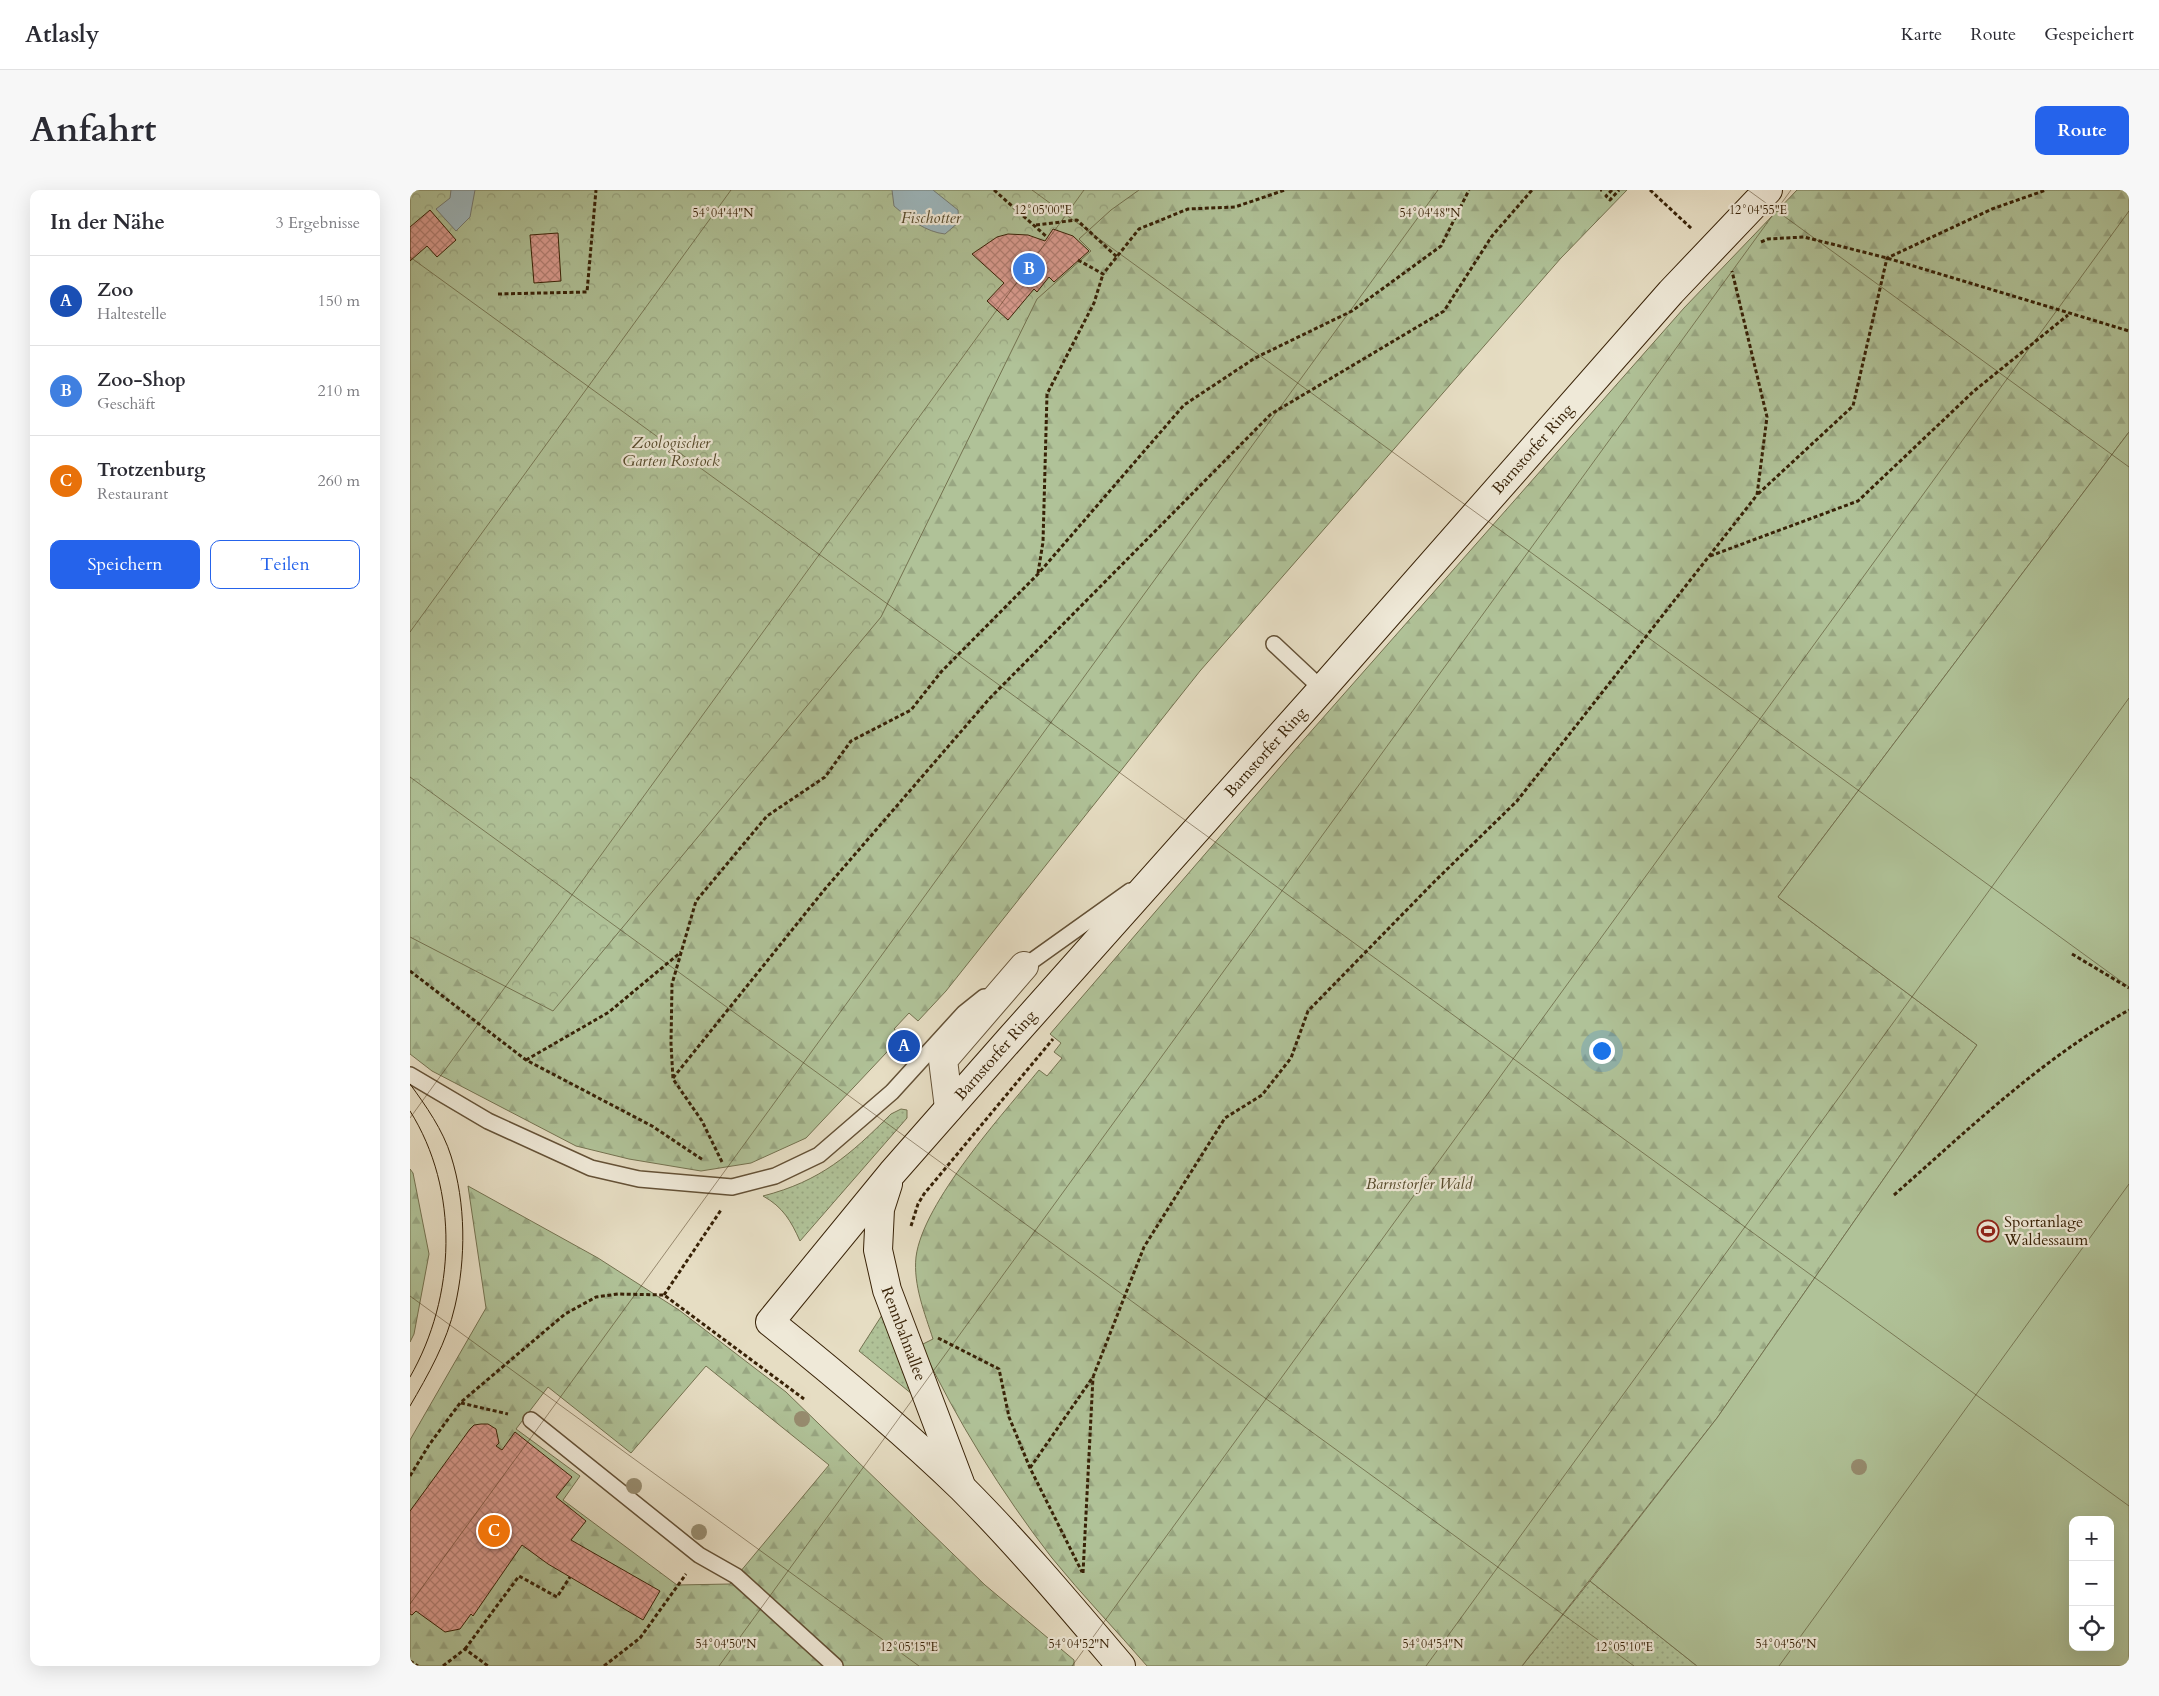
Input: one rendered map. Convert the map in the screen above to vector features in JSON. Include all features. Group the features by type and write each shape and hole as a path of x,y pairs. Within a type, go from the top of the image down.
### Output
{"main road":[{"name":"Barnstorfer Ring","path":"770,1322 892,1173 949,1108 1160,869 1322,690 1671,292 1768,190"},
{"path":"949,1108 943,1060 1024,966"},
{"name":"Rennbahnallee","path":"892,1173 880,1209 878,1250 887,1290 963,1489"},
{"name":"Rennbahnallee","path":"770,1322 894,1424 963,1489 1071,1607 1121,1666"}],"lane":[{"path":"1274,644 1322,690"},
{"path":"410,1076 488,1121 591,1168 639,1179 731,1182 775,1176 819,1155 892,1092 964,1013 1024,966 1160,869"},
{"path":"531,1420 699,1555 736,1576 835,1666"}],"path":[{"path":"498,294 586,292 596,190"},
{"path":"994,190 1048,237"},
{"path":"1038,574 1043,542 1047,394 1094,303 1103,274 1140,229 1188,209 1235,207 1285,190"},
{"path":"664,1295 730,1196 731,1182 702,1121 673,1079 671,1044 672,984 696,900 767,816 825,777 851,741 911,710 941,672 1038,574 1184,405 1256,358 1352,310 1441,246 1469,190"},
{"path":"673,1079 825,889 990,698 1271,414 1444,311 1492,236 1532,190"},
{"path":"1612,190 1606,196 1610,200 1619,190"},
{"path":"1650,190 1730,263 1767,417 1757,494"},
{"path":"1887,258 1992,209 2046,190"},
{"path":"1036,225 1077,220 1117,257"},
{"path":"1756,245 1768,239 1804,237 1887,258 2069,315 2129,331"},
{"path":"1030,1468 1093,1377 1144,1247 1225,1118 1262,1095 1291,1058 1308,1011 1434,882 1517,801 1757,494 1853,406 1887,258"},
{"path":"1078,260 1103,274"},
{"path":"1708,557 1858,502 1974,391 2069,315"},
{"path":"526,1060 609,1012 681,952"},
{"path":"2072,954 2129,988"},
{"path":"410,971 526,1060 652,1126 731,1182"},
{"path":"1894,1195 2031,1074 2093,1030 2129,1010"},
{"path":"910,1234 918,1204 924,1194 1053,1039"},
{"path":"410,1476 460,1403 566,1314 596,1297 618,1294 664,1295 804,1399"},
{"path":"935,1337 999,1369 1009,1417 1030,1468 1083,1574 1093,1377"},
{"path":"460,1403 531,1420"},
{"path":"604,1666 640,1638 699,1555"},
{"path":"444,1666 465,1649 519,1576 557,1597 570,1577"},
{"path":"465,1649 488,1666"},
{"path":"410,1660 418,1666"}],"green space":[{"name":"Zoologischer Garten Rostock","path":"410,190 1139,190 1111,210 1079,239 1091,251 1037,299 881,617 553,1011 410,937"},
{"name":"Fischotter","path":"942,190 1627,190 1561,258 1200,671 946,991 918,1021 909,1013 894,1029 902,1036 806,1138 751,1163 701,1171 629,1159 576,1146 432,1071 410,1054 410,340"},
{"name":"Barnstorfer Wald","path":"1797,190 2129,190 2129,432 1778,897 1977,1045 1717,1418 1522,1666 1147,1666 1063,1572 1033,1533 998,1482 949,1401 921,1345 933,1339 920,1299 916,1278 916,1257 922,1235 933,1211 949,1185 986,1134 1039,1070 1047,1076 1062,1058 1054,1052 1061,1043 1050,1034 1299,745 1684,308"},
{"name":"Sportanlage Waldessaum","path":"2129,432 2129,1666 1697,1666 1590,1581 1717,1418 1977,1045 1778,897"},
{"path":"901,1109 907,1110 907,1118 800,1241 786,1215 763,1196 802,1183 833,1165 862,1142 891,1114"},
{"path":"410,1169 413,1173 429,1254 414,1334 410,1342"},
{"path":"468,1186 598,1258 679,1310 786,1392 985,1585 1074,1660 1074,1666 410,1666 410,1440 486,1308","holes":["706,1366 829,1465 730,1584 677,1585 563,1500 580,1476 516,1429 548,1387 631,1453"]},
{"path":"884,1312 923,1403 859,1351"},
{"path":"1590,1581 1697,1666 1522,1666"}],"water":[{"path":"451,190 475,190 470,217 456,231 436,209 450,198"},
{"path":"892,190 933,190 958,210 959,222 945,234 924,228 894,206"}],"building":[{"path":"430,210 456,240 437,257 427,246 410,261 410,227"},
{"path":"1053,229 1073,236 1089,251 1054,282 1049,277 1037,292 1034,289 1008,320 987,301 1004,283 972,254 997,237 1008,234 1028,235 1045,241"},
{"path":"558,233 561,281 534,283 530,235"},
{"path":"488,1424 496,1429 499,1443 496,1446 502,1450 515,1432 572,1477 556,1497 586,1521 571,1540 660,1591 643,1620 548,1564 522,1545 473,1616 471,1614 460,1629 445,1632 416,1611 412,1615 410,1614 410,1511 470,1429 474,1425"}],"tram line":[{"path":"410,1084 433,1118 448,1146 456,1174 463,1231 459,1288 452,1319 436,1358 410,1406"},
{"path":"410,1111 426,1142 438,1175 444,1209 446,1244 443,1279 436,1313 425,1346 410,1377"}],"place":[{"name":"Zoo-Shop","path":"1029,269"},
{"name":"Zoo","path":"904,1046"},
{"name":"Sportanlage Waldessaum","path":"1988,1231"},
{"name":"Trotzenburg","path":"494,1531"}]}
